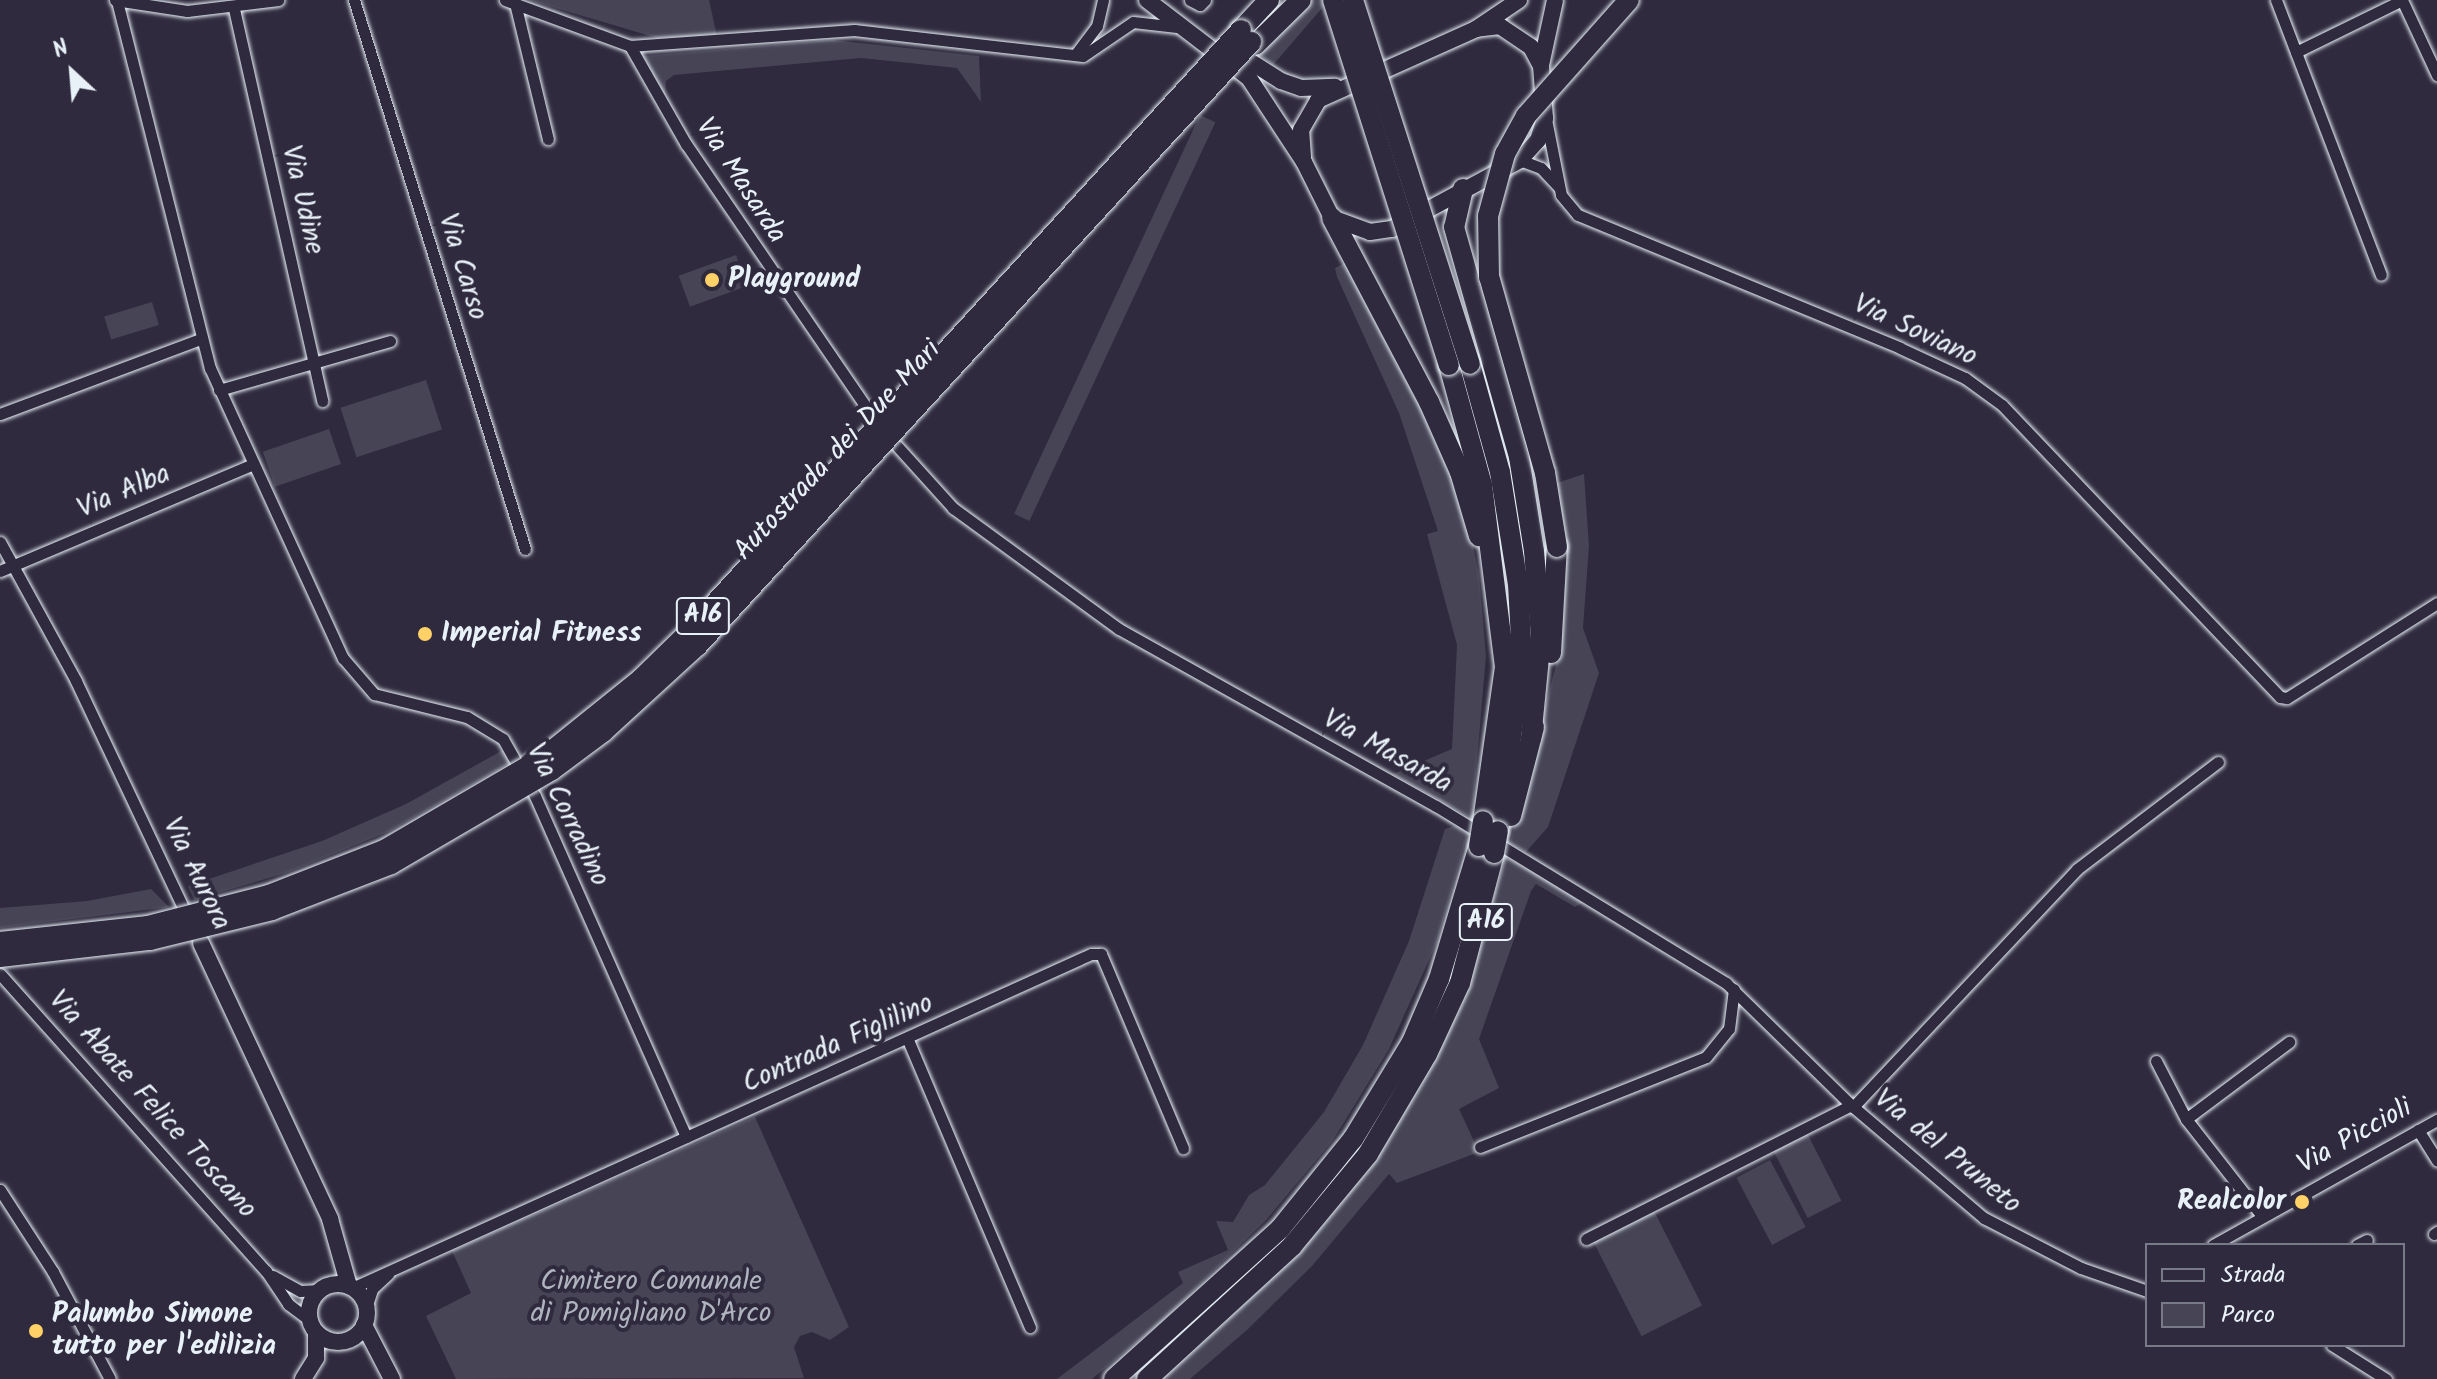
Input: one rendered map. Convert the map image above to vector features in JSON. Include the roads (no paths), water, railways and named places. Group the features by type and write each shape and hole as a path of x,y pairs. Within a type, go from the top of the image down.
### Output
{"highway":[{"path":"1246,36 1261,0"},
{"name":"Autostrada dei Due Mari","path":"0,957 150,940 272,910 391,864 552,770 616,721 697,646 1173,128 1188,119 1269,0"},
{"name":"Autostrada dei Due Mari","path":"0,942 148,926 269,895 384,850 544,757 606,710 686,635 1175,102 1290,0"},
{"path":"1246,36 1301,0"},
{"path":"1114,1379 1280,1229 1353,1139 1412,1042 1493,841 1522,658 1518,584 1500,472 1333,0"},
{"path":"1353,0 1460,364 1482,485 1505,667 1493,841"},
{"path":"1531,739 1553,638 1557,547 1545,473 1489,277 1488,216 1505,154 1526,116 1629,0"},
{"path":"1463,189 1454,227 1519,457 1534,551 1541,637 1531,739"},
{"path":"1332,218 1460,472 1499,602"},
{"name":"A16","path":"1147,1379 1234,1303 1319,1216 1375,1141 1427,1054 1485,926 1493,841 1531,739"}],"street":[{"path":"116,0 234,9 278,0"},
{"name":"Via Corradino","path":"116,0 201,339 237,430 353,675 374,694 467,717 503,739 535,796 686,1137"},
{"name":"Via Carso","path":"354,0 525,549"},
{"path":"1075,55 1097,26 1103,0"},
{"path":"1147,0 1249,78 1265,98 1304,162 1332,218 1370,232 1392,229 1520,160 1538,140 1545,118"},
{"path":"1163,0 1212,37 1281,81 1301,88 1344,86"},
{"path":"1304,162 1305,117 1318,100 1476,29 1519,0"},
{"path":"1555,0 1541,66 1545,118 1559,187"},
{"path":"2276,0 2381,275"},
{"path":"2296,52 2402,0 2437,75"},
{"path":"510,2 630,46 854,30 1075,55 1091,54 1133,22 1185,30"},
{"path":"510,2 548,139"},
{"name":"Via Udine","path":"234,9 322,401"},
{"path":"1476,29 1500,26 1515,32 1541,66"},
{"name":"Via Masarda","path":"630,46 686,144 872,416"},
{"path":"1520,160 1541,168 1559,187"},
{"name":"Via Soviano","path":"1559,187 1566,204 1586,219 1965,378 2002,405 2266,684 2287,698 2437,603"},
{"path":"0,414 201,339"},
{"path":"219,390 390,341"},
{"name":"Via Masarda","path":"897,446 953,508 1119,629 1436,806 1734,989 1852,1106"},
{"name":"Via Alba","path":"0,571 253,464"},
{"name":"Via Aurora","path":"0,542 76,681 201,943 333,1234 340,1264 351,1287"},
{"path":"1586,1239 1852,1106 2077,869 2218,762"},
{"name":"Contrada Figlilino","path":"351,1287 1101,954 1183,1148"},
{"name":"Via Abate Felice Toscano","path":"0,974 266,1271 288,1304 313,1326"},
{"path":"1480,1147 1706,1057 1729,1029 1734,989"},
{"path":"908,1040 1030,1327"},
{"path":"2186,1119 2289,1042"},
{"path":"2156,1061 2186,1119 2262,1216"},
{"name":"Via del Pruneto","path":"1852,1106 1984,1218 2081,1268 2145,1290"},
{"name":"Via Piccioli","path":"2216,1243 2437,1120"},
{"path":"2418,1130 2437,1160"},
{"path":"0,1190 53,1272 110,1379"},
{"name":"Via Aurora","path":"324,1288 333,1234"},
{"name":"Contrada Figlilino","path":"365,1317 372,1289 401,1263"},
{"path":"340,1264 358,1276 372,1277"},
{"name":"Via Abate Felice Toscano","path":"266,1271 290,1288 324,1288"},
{"path":"305,1379 316,1358 309,1308 324,1288 351,1287 392,1379"},
{"path":"305,1379 365,1317"},
{"path":"313,1326 342,1341 392,1379"},
{"path":"2335,1347 2386,1379"}],"place":[{"name":"Playground","path":"712,280"},
{"name":"Imperial Fitness","path":"425,634"},
{"name":"Realcolor","path":"2302,1202"},
{"name":"Palumbo Simone tutto per l'edilizia","path":"36,1331"}],"park label":[{"name":"Cimitero Comunale di Pomigliano D'Arco","path":"651,1298"}]}
